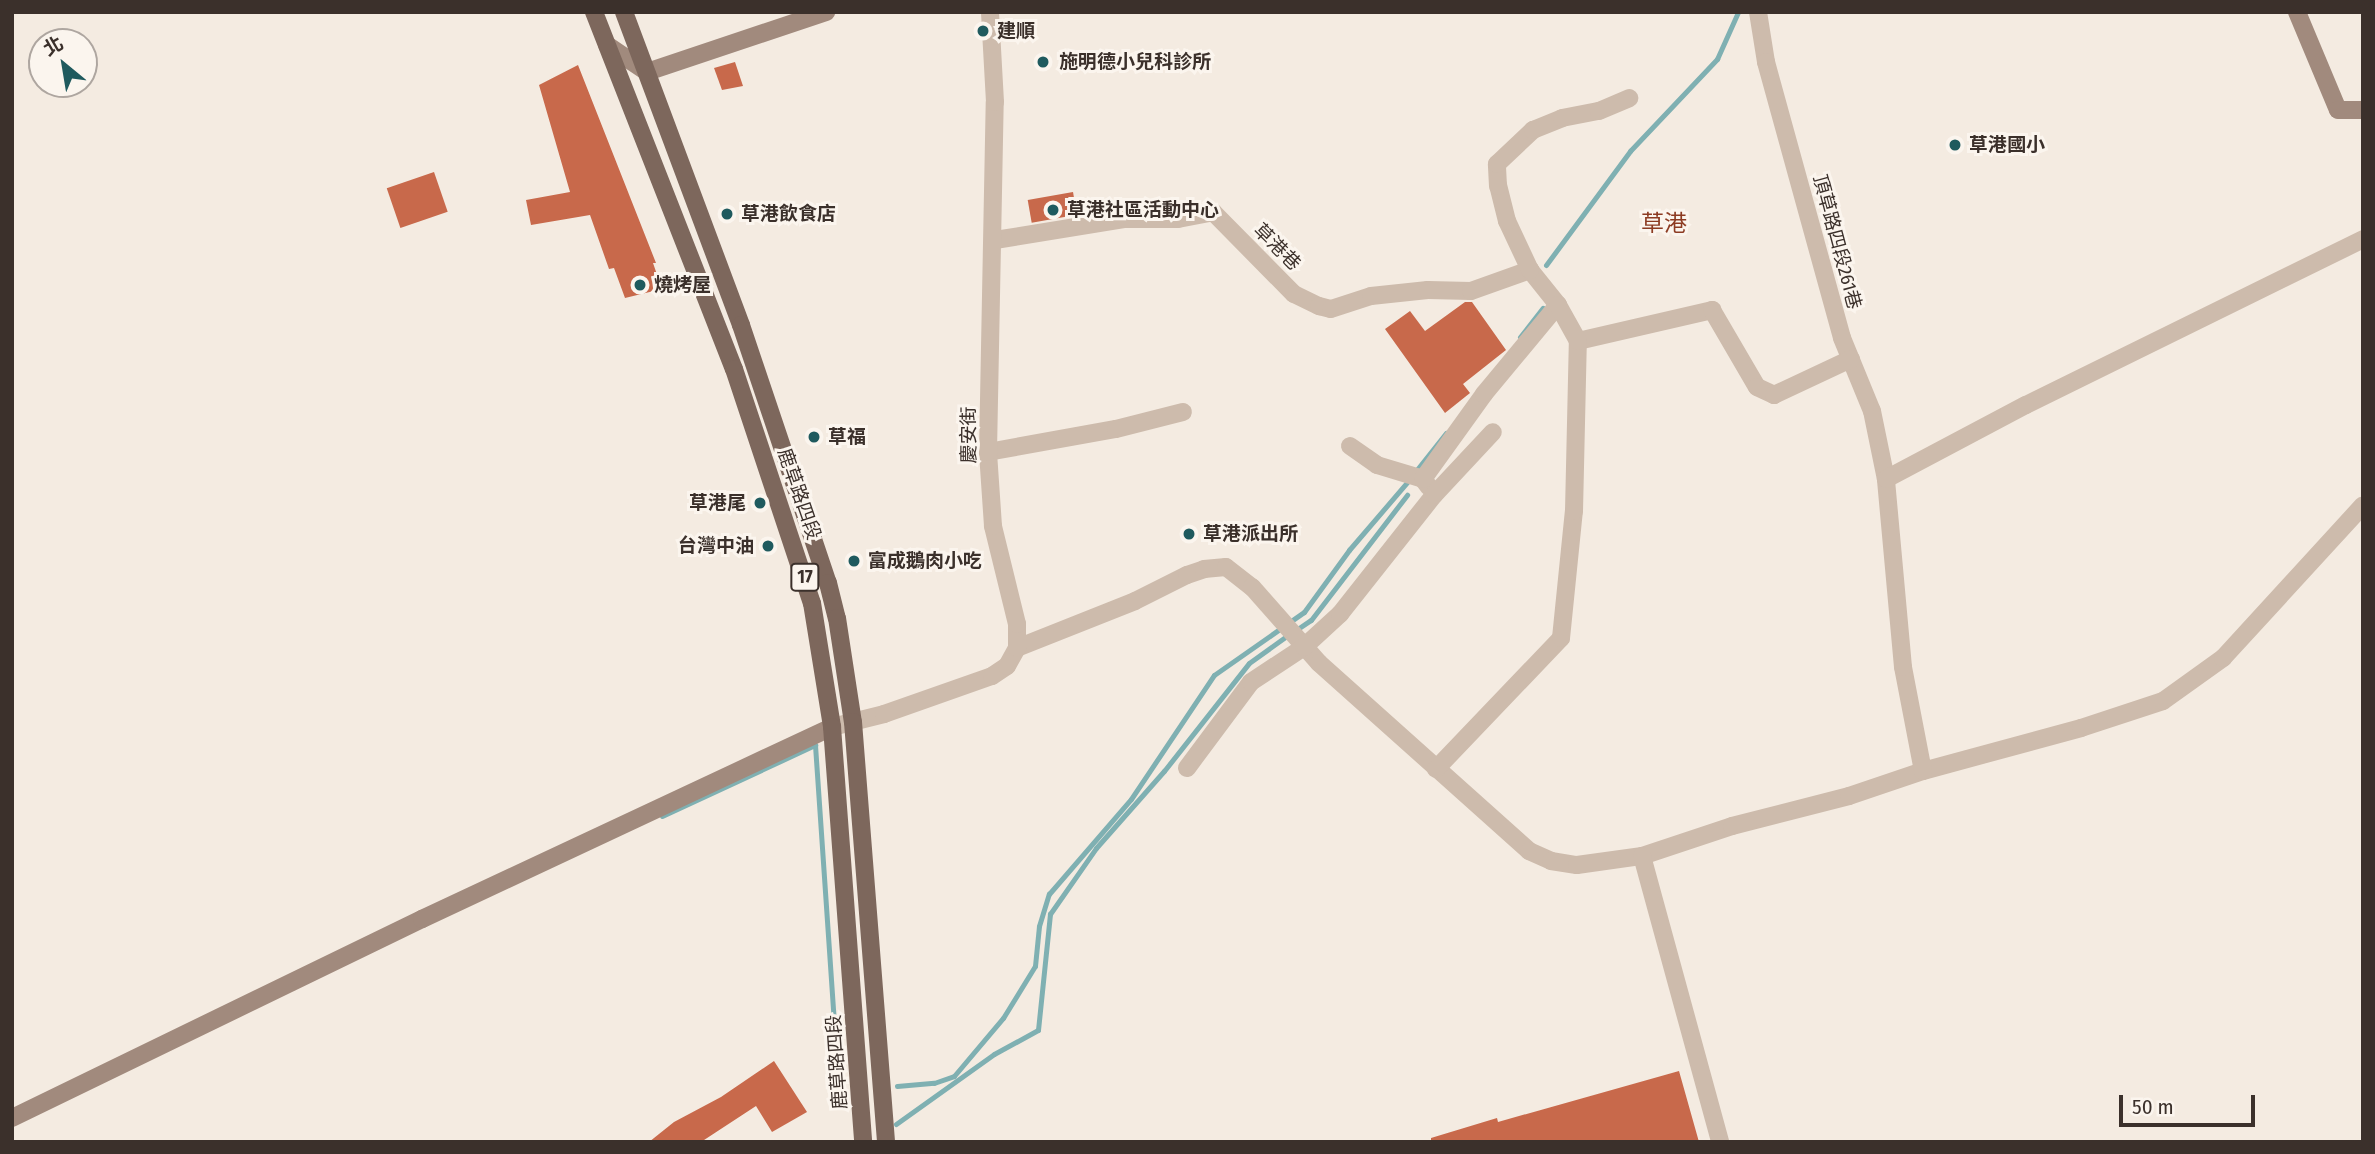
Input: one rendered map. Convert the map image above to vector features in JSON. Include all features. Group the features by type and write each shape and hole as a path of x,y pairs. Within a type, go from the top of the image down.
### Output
{"main road":[{"name":"鹿草路四段","path":"594,12 734,369 805,577 820,640 832,727 863,1142"},
{"name":"鹿草路四段","path":"624,12 741,325 828,583 853,722 886,1142"}],"street":[{"path":"607,45 647,72 826,12"},
{"name":"慶安街","path":"990,12 995,102 995,240 988,452 993,526 1017,624 1017,648"},
{"name":"頂草路四段261巷","path":"1758,12 1766,62 1842,338 1872,411 1886,479 1903,667 1923,771"},
{"path":"2297,12 2338,110 2363,110"},
{"path":"1436,769 1561,638 1574,511 1578,341 1558,305 1530,270 1507,220 1498,186 1497,164 1532,130 1562,118 1599,111 1629,98"},
{"name":"草港巷","path":"995,240 1125,219 1178,219 1213,212 1294,294 1331,309 1371,296 1428,290 1471,291 1530,270"},
{"path":"1886,479 2026,405 2363,239"},
{"path":"1423,479 1484,394 1558,305"},
{"path":"1578,341 1712,310 1757,387 1774,395 1851,359"},
{"path":"988,452 1116,429 1182,412"},
{"path":"1187,768 1251,682 1340,614 1434,495 1493,432"},
{"path":"1350,446 1377,465 1423,479 1434,495"},
{"path":"12,1118 422,919 832,727 884,714 992,677 1007,666 1017,648 1204,569 1226,568 1252,587 1300,643 1529,851 1551,862 1577,865 1642,856 1732,826 1849,796 1923,771 2057,735 2163,701 2223,658 2363,505"},
{"path":"1642,856 1720,1142"}],"building":[{"path":"735,62 743,86 722,90 714,68"},
{"path":"578,65 656,263 653,263 662,289 625,298 614,268 609,269 590,215 531,225 526,200 570,192 539,85"},
{"path":"434,172 448,212 400,228 387,188"},
{"name":"草港社區活動中心","path":"1073,192 1077,215 1032,223 1028,200"},
{"path":"1465,302 1472,302 1506,350 1463,384 1470,393 1445,413 1385,329 1410,311 1425,331"},
{"path":"774,1061 807,1112 772,1132 756,1106 701,1142 649,1142 674,1122 721,1097"},
{"path":"1679,1071 1699,1142 1431,1142 1431,1138 1497,1118 1498,1122"}],"waterway":[{"path":"1546,265 1630,151 1717,59 1738,12"},
{"path":"1520,337 1543,308"},
{"path":"1415,472 1446,433"},
{"path":"897,1086 934,1083 954,1076 1003,1018 1035,966 1039,926 1049,894 1131,799 1214,675 1304,612 1349,550 1409,480"},
{"path":"1296,630 1311,620 1407,495"},
{"path":"896,1124 994,1054 1038,1030 1050,914 1096,848 1164,771 1249,663 1288,635"},
{"path":"662,816 815,745 835,1039"}],"place":[{"name":"建順","path":"983,31"},
{"name":"施明德小兒科診所","path":"1043,62"},
{"name":"草港國小","path":"1955,145"},
{"name":"草港社區活動中心","path":"1053,210"},
{"name":"草港飲食店","path":"727,214"},
{"name":"燒烤屋","path":"640,285"},
{"name":"草福","path":"814,437"},
{"name":"草港尾","path":"760,503"},
{"name":"草港派出所","path":"1189,534"},
{"name":"台灣中油","path":"768,546"},
{"name":"富成鵝肉小吃","path":"854,561"}],"district":[{"name":"草港","path":"1664,223"}]}
